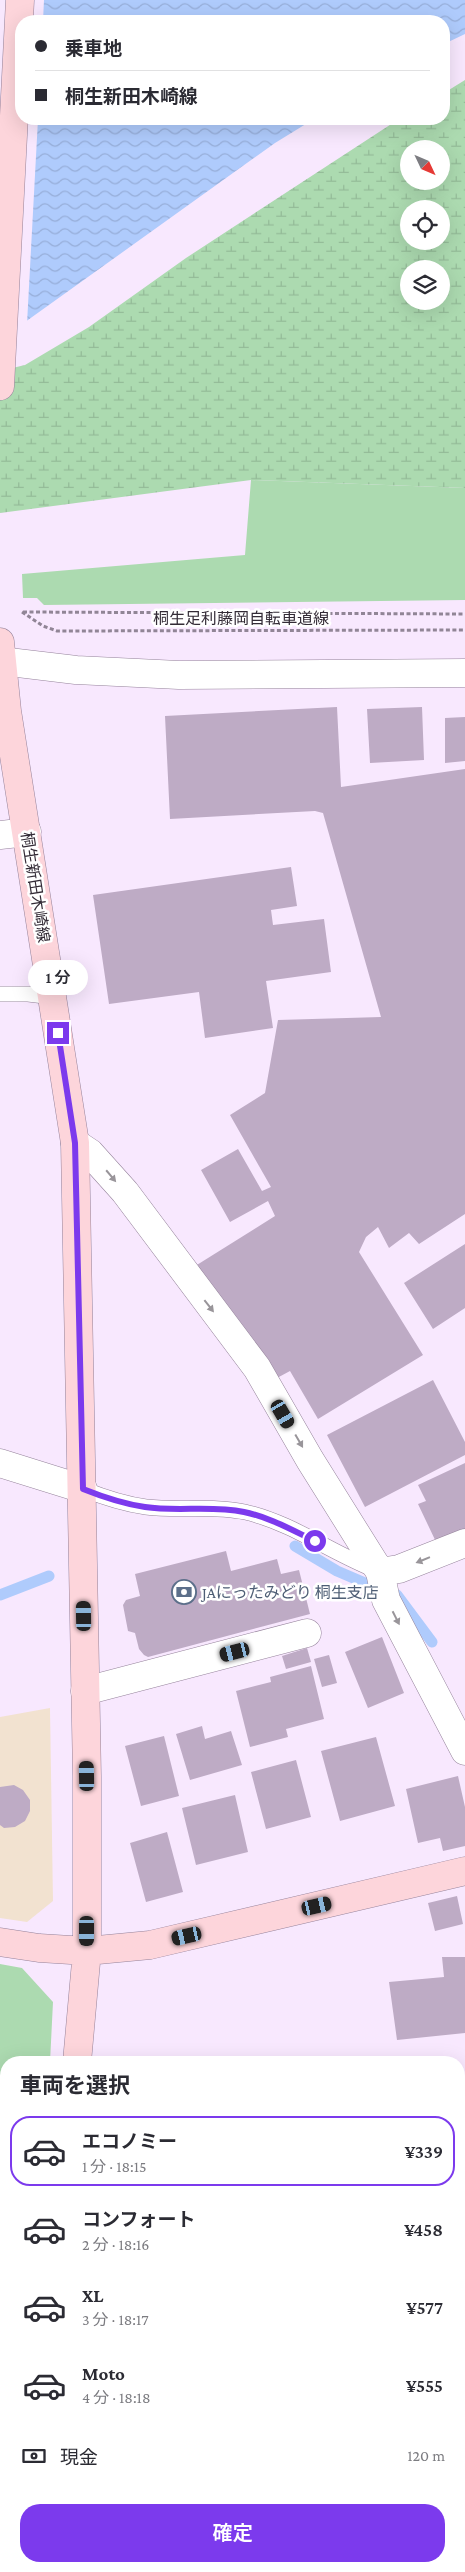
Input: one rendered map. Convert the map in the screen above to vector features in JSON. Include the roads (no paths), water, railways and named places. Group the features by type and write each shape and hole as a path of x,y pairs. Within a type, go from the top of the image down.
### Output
{"main road":[{"path":"19,15 20,0"},
{"path":"0,386 15,96"},
{"name":"桐生新田木崎線","path":"1,655 7,711 75,1143 83,1489 87,1951 78,2056"},
{"path":"0,1942 39,1948 87,1951 150,1945 465,1871"}],"street":[{"path":"1,655 76,670 179,674 462,676"},
{"path":"0,835 27,832"},
{"path":"75,1143 90,1153 125,1192 256,1368 310,1460 380,1572 386,1600 465,1751"},
{"path":"0,1463 83,1489"},
{"path":"380,1572 399,1569 465,1543"},
{"path":"85,1691 306,1633"}],"lane":[{"path":"0,994 28,994 53,997"},
{"path":"83,1489 108,1499 146,1507 204,1507 245,1512 276,1522 354,1562 380,1572"}],"water":[{"path":"0,0 465,0 465,34 450,41 450,15 15,15 15,125 304,125 275,143 0,340"}],"waterway":[{"path":"295,1546 337,1571 365,1583"},
{"path":"0,1595 49,1576"},
{"path":"397,1595 432,1642"}],"place":[{"name":"JAにったみどり 桐生支店","path":"184,1592"}]}
